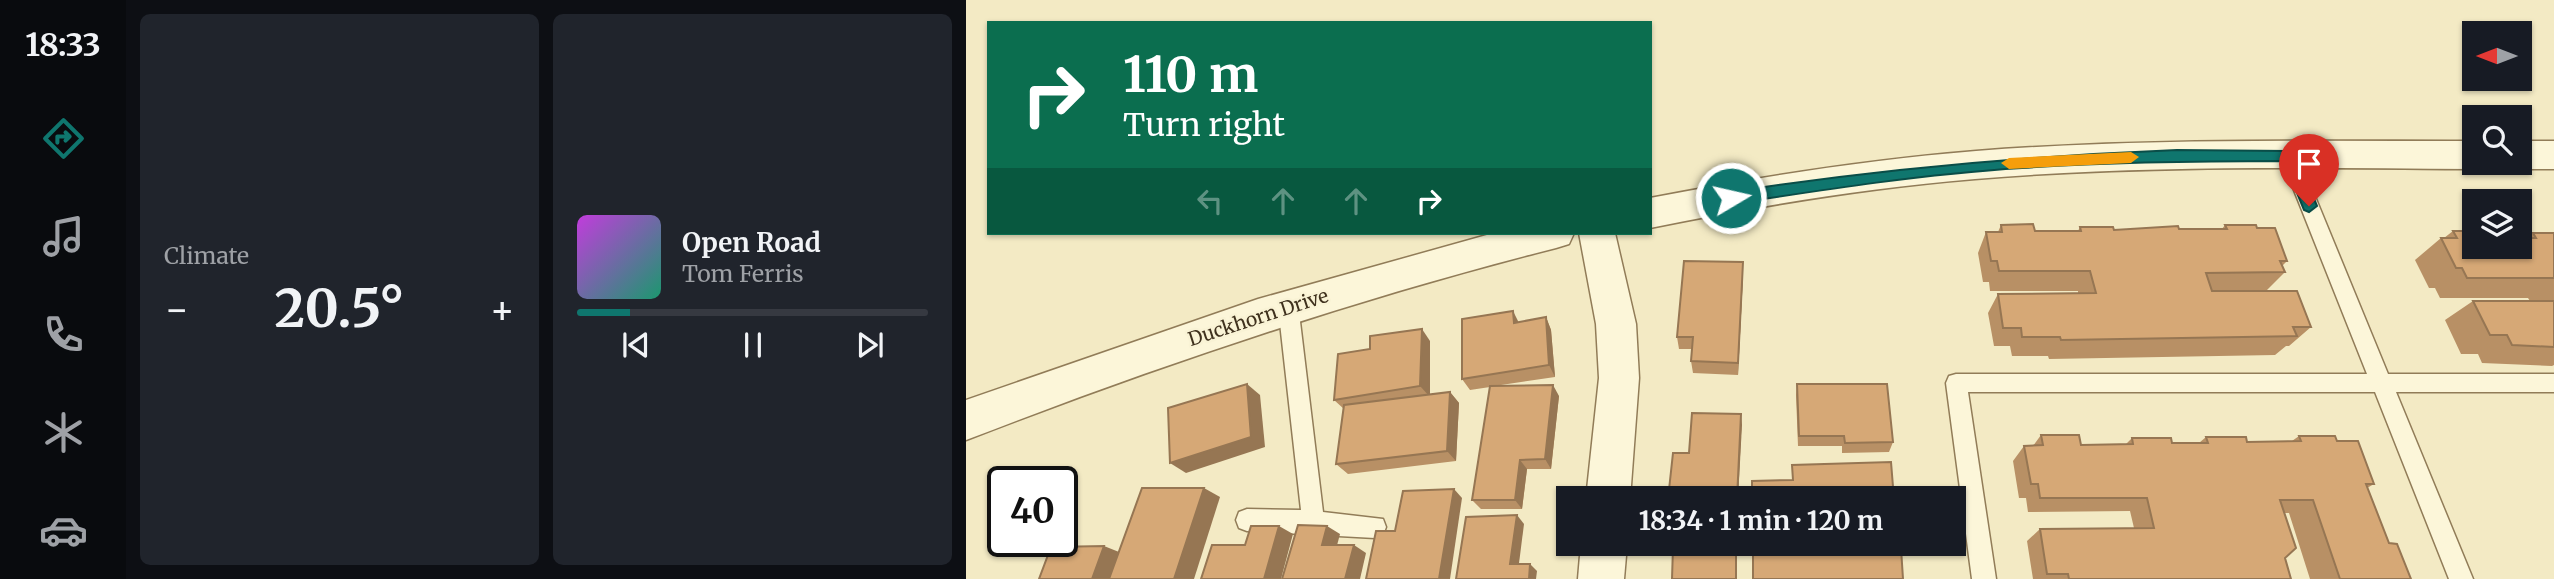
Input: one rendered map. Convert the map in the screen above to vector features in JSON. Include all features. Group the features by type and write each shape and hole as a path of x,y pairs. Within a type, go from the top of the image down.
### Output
{"street":[{"path":"1652,213 1864,177 2021,162 2177,155 2462,155"},
{"path":"2532,155 2554,155"},
{"name":"Duckhorn Drive","path":"966,420 1097,370 1288,305 1479,251 1547,235"},
{"path":"1597,235 1616,324 1619,378 1609,486"},
{"path":"1601,579 1603,556"}],"lane":[{"path":"2289,155 2461,579"},
{"path":"1288,305 1313,522"},
{"path":"1984,579 1956,383 2554,383"},
{"path":"1247,520 1375,527"}],"building":[{"path":"2033,224 2035,231 2081,231 2080,227 2113,227 2114,230 2178,226 2179,229 2227,229 2225,225 2275,228 2287,261 2280,261 2285,272 2206,273 2212,291 2297,291 2311,327 2293,327 2297,336 2061,340 2060,337 2022,337 2021,328 2003,328 1998,294 2096,293 2090,271 1999,271 1997,261 1991,261 1986,232 2002,232 2001,225"},
{"path":"2453,231 2462,231 2462,259 2532,259 2532,238 2536,238 2533,233 2554,233 2554,278 2467,278 2462,268 2456,268 2441,238 2457,238"},
{"path":"1684,261 1743,262 1738,363 1691,361 1693,337 1677,337"},
{"path":"2473,301 2554,301 2554,347 2512,345 2507,335 2490,335"},
{"path":"1513,311 1514,323 1546,317 1549,365 1462,379 1462,319"},
{"path":"1422,329 1420,386 1334,400 1338,354 1370,349 1370,336"},
{"path":"1247,384 1251,437 1170,463 1168,408"},
{"path":"1797,384 1887,384 1893,442 1845,443 1844,436 1799,436"},
{"path":"1553,385 1545,459 1520,460 1515,500 1472,500 1490,386"},
{"path":"1450,392 1447,451 1336,464 1344,405"},
{"path":"1692,413 1741,414 1738,486 1669,486 1673,453 1689,453"},
{"path":"2041,435 2079,435 2081,445 2133,444 2132,438 2171,438 2172,443 2208,443 2206,437 2246,437 2247,442 2301,441 2299,436 2335,436 2337,441 2358,441 2374,484 2366,484 2389,543 2397,544 2411,579 2340,579 2313,500 2280,500 2296,548 2285,558 2291,579 2069,579 2068,574 2047,574 2040,529 2154,528 2147,498 2040,498 2038,484 2031,484 2024,446 2043,445"},
{"path":"1891,462 1893,486 1752,486 1752,481 1793,480 1792,465"},
{"path":"1142,488 1204,488 1174,579 1109,579"},
{"path":"1454,489 1439,579 1366,579 1376,531 1395,531 1403,491"},
{"path":"1517,515 1510,564 1530,564 1529,579 1456,579 1466,517"},
{"path":"1298,525 1327,526 1322,545 1354,545 1345,579 1282,579"},
{"path":"1251,526 1279,526 1264,579 1201,579 1212,545 1245,545"},
{"path":"1078,546 1104,546 1092,579 1039,579 1047,557 1078,557"},
{"path":"1673,556 1736,556 1736,579 1672,579"},
{"path":"1753,556 1902,556 1903,579 1753,579"}],"slow traffic":[{"path":"2009,163 2131,157"}],"route":[{"path":"1731,198 1864,177 2021,162 2177,155 2289,155 2309,206"}]}
